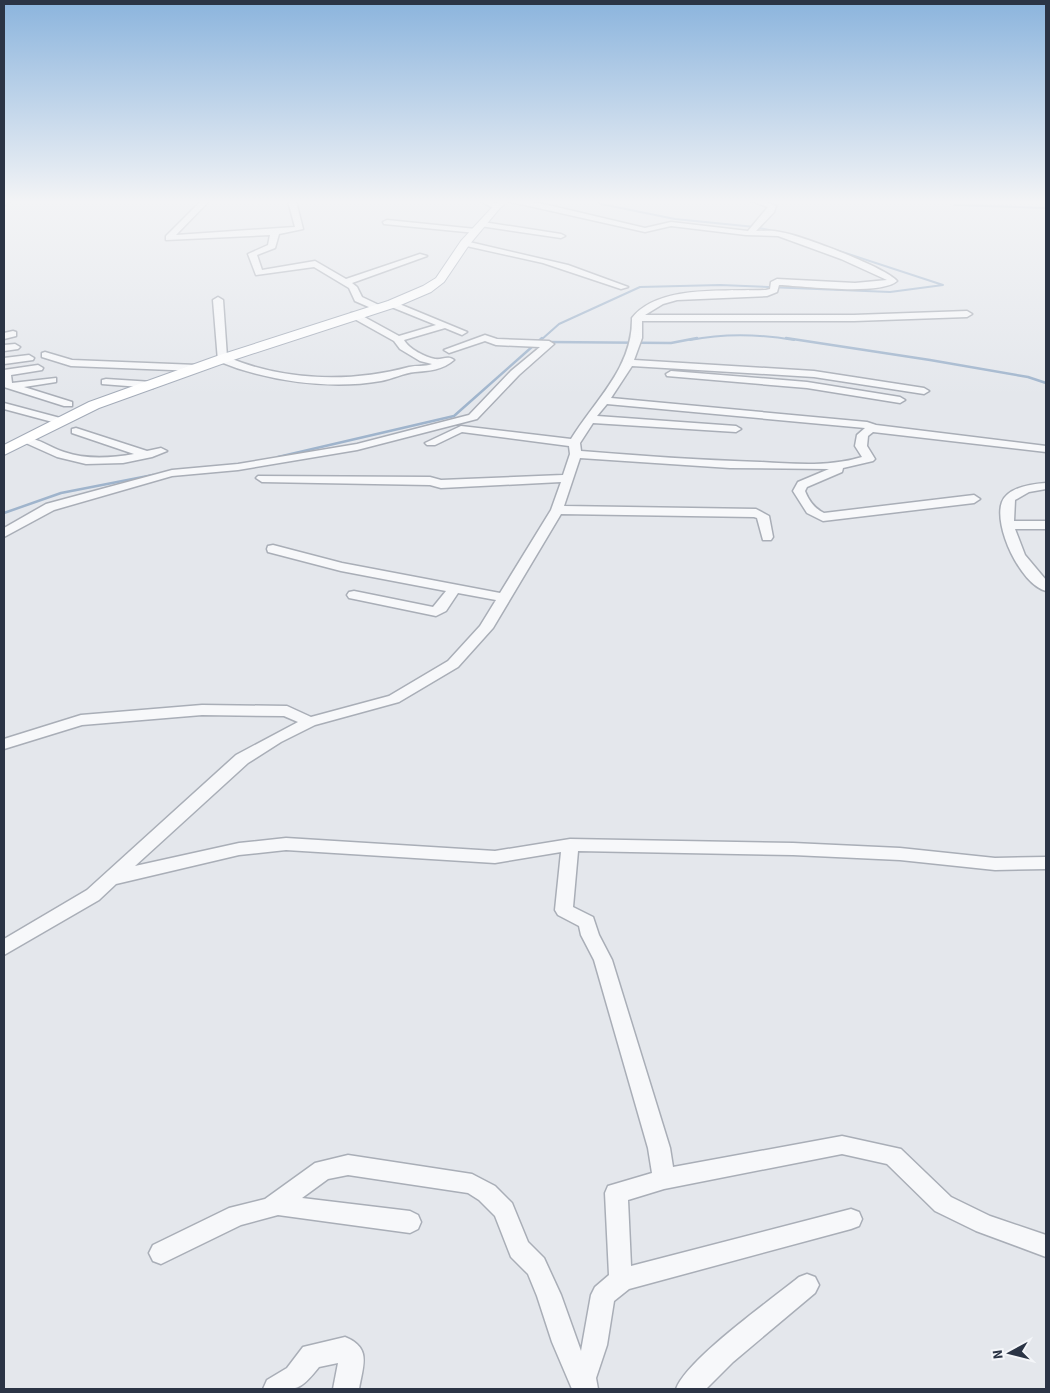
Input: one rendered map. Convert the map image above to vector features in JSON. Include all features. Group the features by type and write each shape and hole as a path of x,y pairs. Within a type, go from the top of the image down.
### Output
{"main road":[{"path":"4,451 94,405 222,359 392,304 426,289 440,280 449,266"}],"street":[{"path":"256,266 259,273 302,266"},
{"path":"318,266 353,287 358,299 378,308"},
{"path":"346,282 393,266"},
{"path":"567,266 582,270 624,287"},
{"path":"4,948 71,910 93,895 107,880 242,759 275,738 310,722 394,699 453,664 480,636 557,510 575,449 588,419 627,367 635,343 637,318 646,307 665,301 702,295 767,293 774,290 774,284 777,282 837,286 881,284 892,281 884,274 865,266"},
{"path":"4,533 50,507 124,485 172,474 238,467 357,446 473,417 515,373 549,344 496,342 485,338 426,370 414,369 381,378 327,382 246,369 222,359 218,300"},
{"path":"392,304 462,332"},
{"path":"637,318 845,318 967,314"},
{"path":"354,315 398,340 403,347 424,359 436,362 448,357"},
{"path":"398,340 446,325"},
{"path":"4,348 15,347"},
{"path":"45,355 71,363 197,368"},
{"path":"4,361 29,358"},
{"path":"627,367 781,371 844,378 924,391"},
{"path":"627,367 807,385 900,400"},
{"path":"6,387 4,373 38,368"},
{"path":"6,387 52,380"},
{"path":"106,382 153,385"},
{"path":"6,387 68,404"},
{"path":"602,400 658,407 760,414 867,425 875,428 1046,449"},
{"path":"4,406 60,421"},
{"path":"588,419 736,429"},
{"path":"875,428 870,429 863,435 861,446 869,459 802,485 799,491 807,506 816,516 823,517 974,499"},
{"path":"431,444 461,429 575,449 792,467 852,466"},
{"path":"76,432 148,454"},
{"path":"25,440 61,455 86,461 118,461 161,451"},
{"path":"262,478 430,481 441,484 568,478"},
{"path":"1046,486 1020,492 1008,503 1008,525 1017,554 1033,574 1046,586"},
{"path":"557,510 756,513 763,516 767,537"},
{"path":"1008,525 1046,524"},
{"path":"273,549 341,567 504,598"},
{"path":"354,594 436,612 454,589"},
{"path":"4,744 81,720 202,710 287,711 310,722"},
{"path":"107,880 180,861 239,849 286,844 495,857 570,845 900,854 995,864 1046,863"},
{"path":"570,845 564,910 587,922 590,935 603,960 659,1148 664,1179"},
{"path":"623,1279 620,1270 616,1193 664,1179 842,1145 892,1156 943,1204 984,1224 1046,1246"},
{"path":"161,1253 237,1216 270,1208 323,1170 348,1165 472,1184 487,1192 504,1210 519,1249 536,1266 543,1280 564,1342 585,1389"},
{"path":"276,1204 410,1222"},
{"path":"585,1389 583,1378 595,1345 603,1295 623,1279 851,1219"},
{"path":"689,1389 724,1353 807,1285"},
{"path":"276,1389 296,1378 312,1356 345,1349 352,1354 346,1389"}],"waterway":[{"path":"541,340 559,324 640,287 720,285 890,292 943,285 885,266"},
{"path":"690,340 742,335 794,340"},
{"path":"278,457 454,416 542,338"},
{"path":"547,342 671,343 697,338"},
{"path":"786,338 930,360 1028,377 1046,383"},
{"path":"4,513 61,493 153,475"}]}
